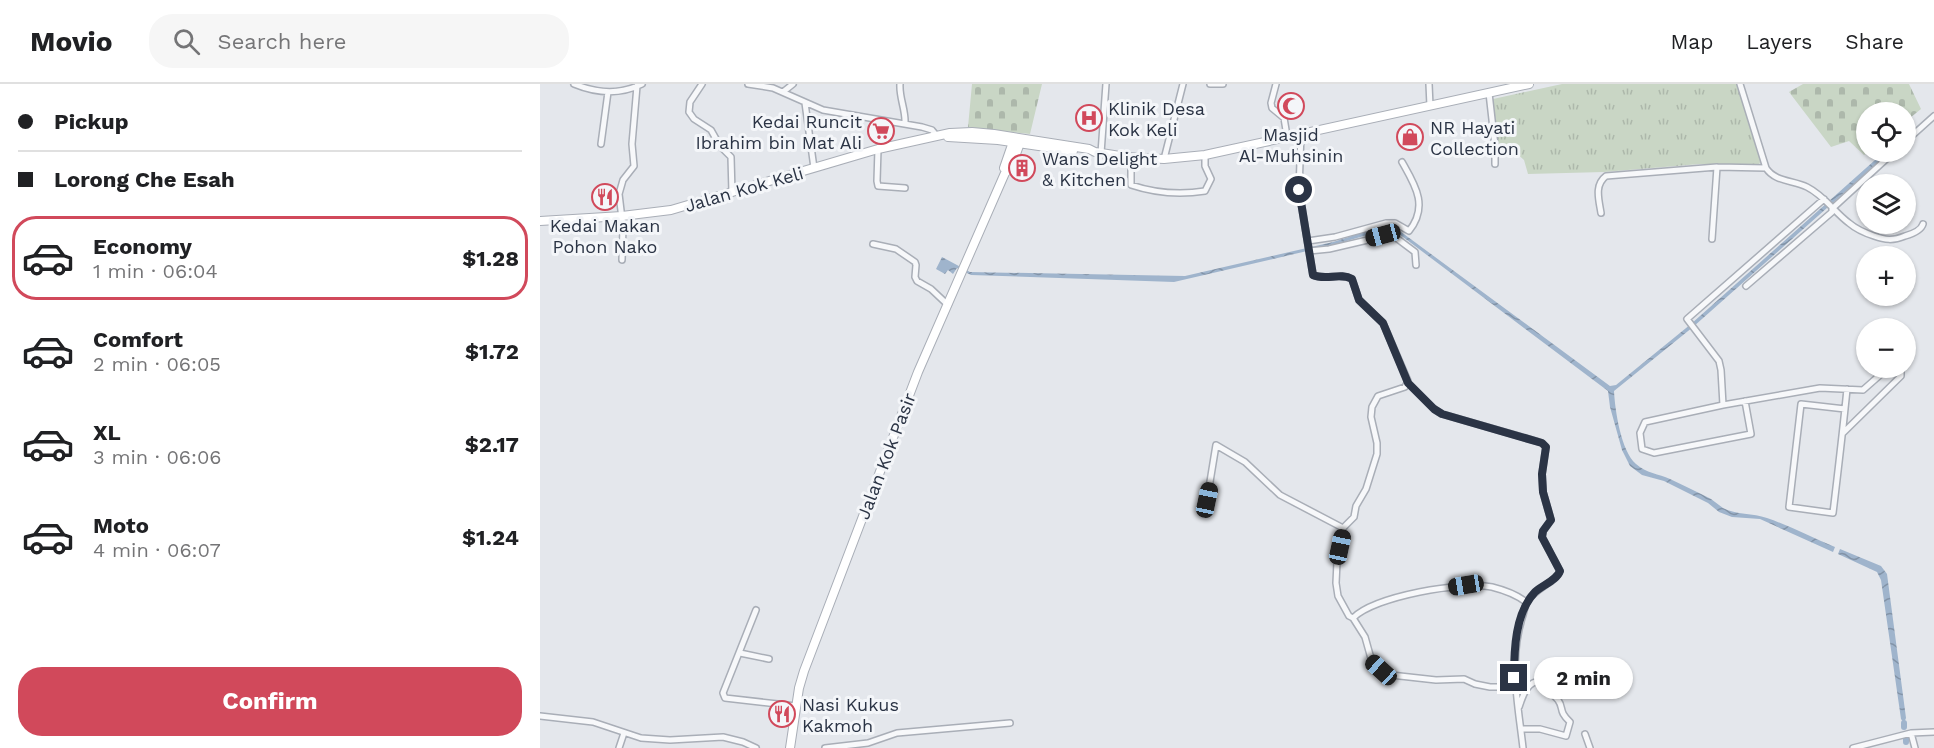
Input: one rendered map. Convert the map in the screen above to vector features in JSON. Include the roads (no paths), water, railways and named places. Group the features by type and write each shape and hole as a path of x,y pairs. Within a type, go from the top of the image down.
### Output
{"street":[{"path":"574,84 608,92 622,91 640,85 632,144 634,166 620,186 622,260"},
{"path":"600,84 600,91"},
{"path":"702,84 690,102 689,111 694,119 711,130 720,146 731,157 732,193"},
{"path":"748,84 768,86 805,103 840,113 929,129 940,135"},
{"path":"783,92 793,84"},
{"path":"900,84 905,124"},
{"path":"1098,153 1106,84"},
{"path":"1164,159 1183,84"},
{"path":"1210,84 1223,84"},
{"path":"1276,84 1271,103 1272,108 1284,118 1287,136"},
{"path":"1429,84 1430,106"},
{"name":"Jalan Kok Keli","path":"996,137 1089,154 1164,159 1204,155 1529,84"},
{"path":"1740,84 1766,168 1772,175 1806,186 1829,203 1848,223 1861,231 1885,240 1898,239 1920,230 1923,224"},
{"path":"601,144 608,92"},
{"path":"1489,93 1495,146 1494,164"},
{"path":"805,103 814,168"},
{"path":"1916,132 1934,116"},
{"path":"1300,133 1298,185 1312,271 1316,277 1345,276 1352,279 1359,300 1383,323 1408,383 1434,409 1442,414 1542,443 1546,447 1542,483 1551,520 1543,531 1542,537 1560,571 1558,576 1539,588 1526,602 1516,634 1515,687 1523,748"},
{"name":"Jalan Kok Keli","path":"540,221 622,216 671,210 814,168 940,135 950,138 996,137 1042,140 1089,149 1098,153"},
{"path":"996,137 1007,147 1011,159 1022,149 1033,144"},
{"path":"1017,142 1042,140"},
{"name":"Jalan Kok Pasir","path":"790,748 804,671 918,372 1017,142"},
{"path":"879,150 878,186 905,188"},
{"path":"1131,157 1131,184 1166,193 1192,193 1205,191 1211,178 1205,166 1204,155"},
{"path":"1308,241 1335,237 1386,223 1395,223 1409,231 1416,221 1419,199 1418,191 1402,162"},
{"path":"1723,405 1722,369 1719,361 1687,319 1881,162"},
{"path":"1601,213 1598,190 1602,179 1606,176 1717,166 1766,168"},
{"path":"1712,239 1717,166"},
{"path":"1746,286 1832,212 1829,203"},
{"path":"1309,251 1329,249 1389,235 1415,252 1416,265"},
{"path":"873,244 896,249 915,262 917,281 931,289 948,305"},
{"path":"1745,401 1751,434 1654,453 1642,449 1640,433 1645,422 1723,405 1745,401 1820,388 1863,390 1876,378"},
{"path":"1843,433 1900,378"},
{"path":"1408,383 1406,387 1381,394 1375,400 1371,417 1377,454 1366,489 1356,506 1354,517 1343,528 1336,583 1338,596 1349,616 1360,626 1372,662 1381,670 1391,675 1436,680 1464,679 1490,687 1515,687"},
{"path":"1845,409 1801,404 1789,507 1833,513 1843,433 1847,389"},
{"path":"1207,500 1216,445 1245,462 1280,495 1343,528"},
{"path":"1353,618 1368,607 1407,595 1466,585 1492,587 1518,596 1526,602"},
{"path":"756,609 725,686 723,693 725,698 796,706"},
{"path":"740,652 769,659"},
{"path":"1519,708 1522,695 1529,685 1541,681 1546,690 1560,702 1562,714 1570,722 1566,736 1540,729 1521,729"},
{"path":"540,716 593,722 624,733 658,740 723,737 756,748"},
{"path":"825,748 868,743 897,733 1010,723"},
{"path":"1853,748 1911,733 1934,732"},
{"path":"619,748 624,733"},
{"path":"1911,733 1915,748"},
{"path":"1585,734 1590,748"}],"water":[{"path":"1873,162 1879,162 1865,174 1859,174"},
{"path":"1856,177 1856,182 1693,327 1614,391 1617,419 1626,450 1640,467 1701,494 1728,510 1762,516 1793,528 1835,547 1833,552 1760,519 1732,517 1719,512 1708,503 1664,481 1642,475 1630,466 1622,450 1608,391 1391,228 1333,245 1174,282 971,275 957,268 953,274 948,270 945,274 936,269 942,257 970,272 1185,276 1333,242 1386,225 1393,226 1610,386 1616,385 1691,324"},
{"path":"1840,549 1881,566 1887,574 1906,718 1904,723 1901,719 1881,580 1877,572 1838,554"}],"waterway":[{"path":"1906,737 1906,742"}],"place":[{"name":"Masjid Al-Muhsinin","path":"1291,106"},
{"name":"Klinik Desa Kok Keli","path":"1089,118"},
{"name":"Kedai Runcit Ibrahim bin Mat Ali","path":"881,131"},
{"name":"NR Hayati Collection","path":"1410,137"},
{"name":"Wans Delight & Kitchen","path":"1022,168"},
{"name":"Kedai Makan Pohon Nako","path":"605,197"},
{"name":"Nasi Kukus Kakmoh","path":"782,714"}]}
